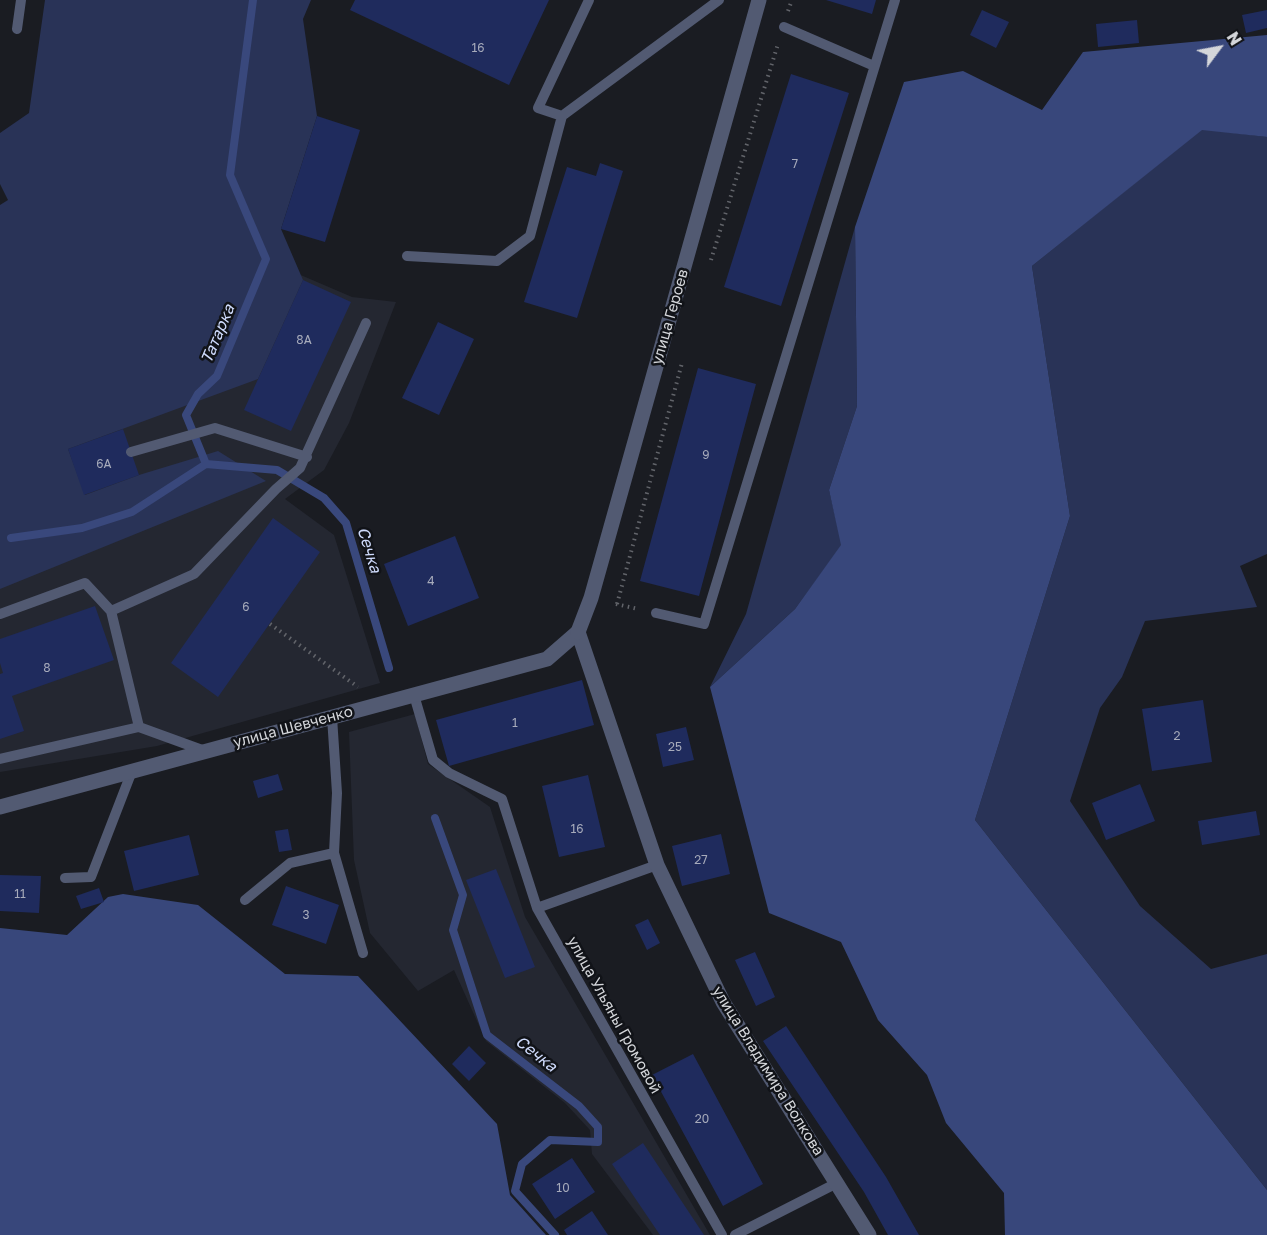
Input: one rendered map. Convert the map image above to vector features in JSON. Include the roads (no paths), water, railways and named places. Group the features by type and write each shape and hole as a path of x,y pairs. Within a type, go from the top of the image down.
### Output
{"street":[{"name":"улица Героев","path":"578,632 591,598 759,0"},
{"name":"улица Шевченко","path":"0,807 548,659 578,632"},
{"name":"улица Владимира Волкова","path":"578,632 657,865 723,1002 869,1235"}],"lane":[{"path":"17,29 21,0"},
{"path":"562,116 538,108 589,0"},
{"path":"407,256 497,261 530,236 562,116 719,0"},
{"path":"657,613 704,624 895,0"},
{"path":"784,27 874,66"},
{"path":"111,611 194,574 276,489 300,468 307,457 366,323"},
{"path":"132,452 215,428 307,457"},
{"path":"0,614 85,583 111,611 139,727"},
{"name":"улица Ульяны Громовой","path":"414,695 433,760 449,772 502,799 537,908 722,1235"},
{"path":"332,717 337,794 334,853 363,953"},
{"path":"0,759 139,727 206,751"},
{"path":"65,878 91,877 132,771"},
{"path":"245,900 290,863 334,853"},
{"path":"537,908 657,865"},
{"path":"735,1235 837,1183"}],"waterway":[{"name":"Татарка","path":"206,464 186,415 198,394 217,376 266,259 230,175 253,0"},
{"name":"Сечка","path":"206,464 277,470 324,498 346,523 389,668"},
{"name":"Татарка","path":"11,538 82,528 132,512 206,464"},
{"name":"Сечка","path":"435,818 463,895 453,930 487,1035 579,1106 598,1127 598,1142 550,1140 522,1164 515,1191 555,1235"}]}
